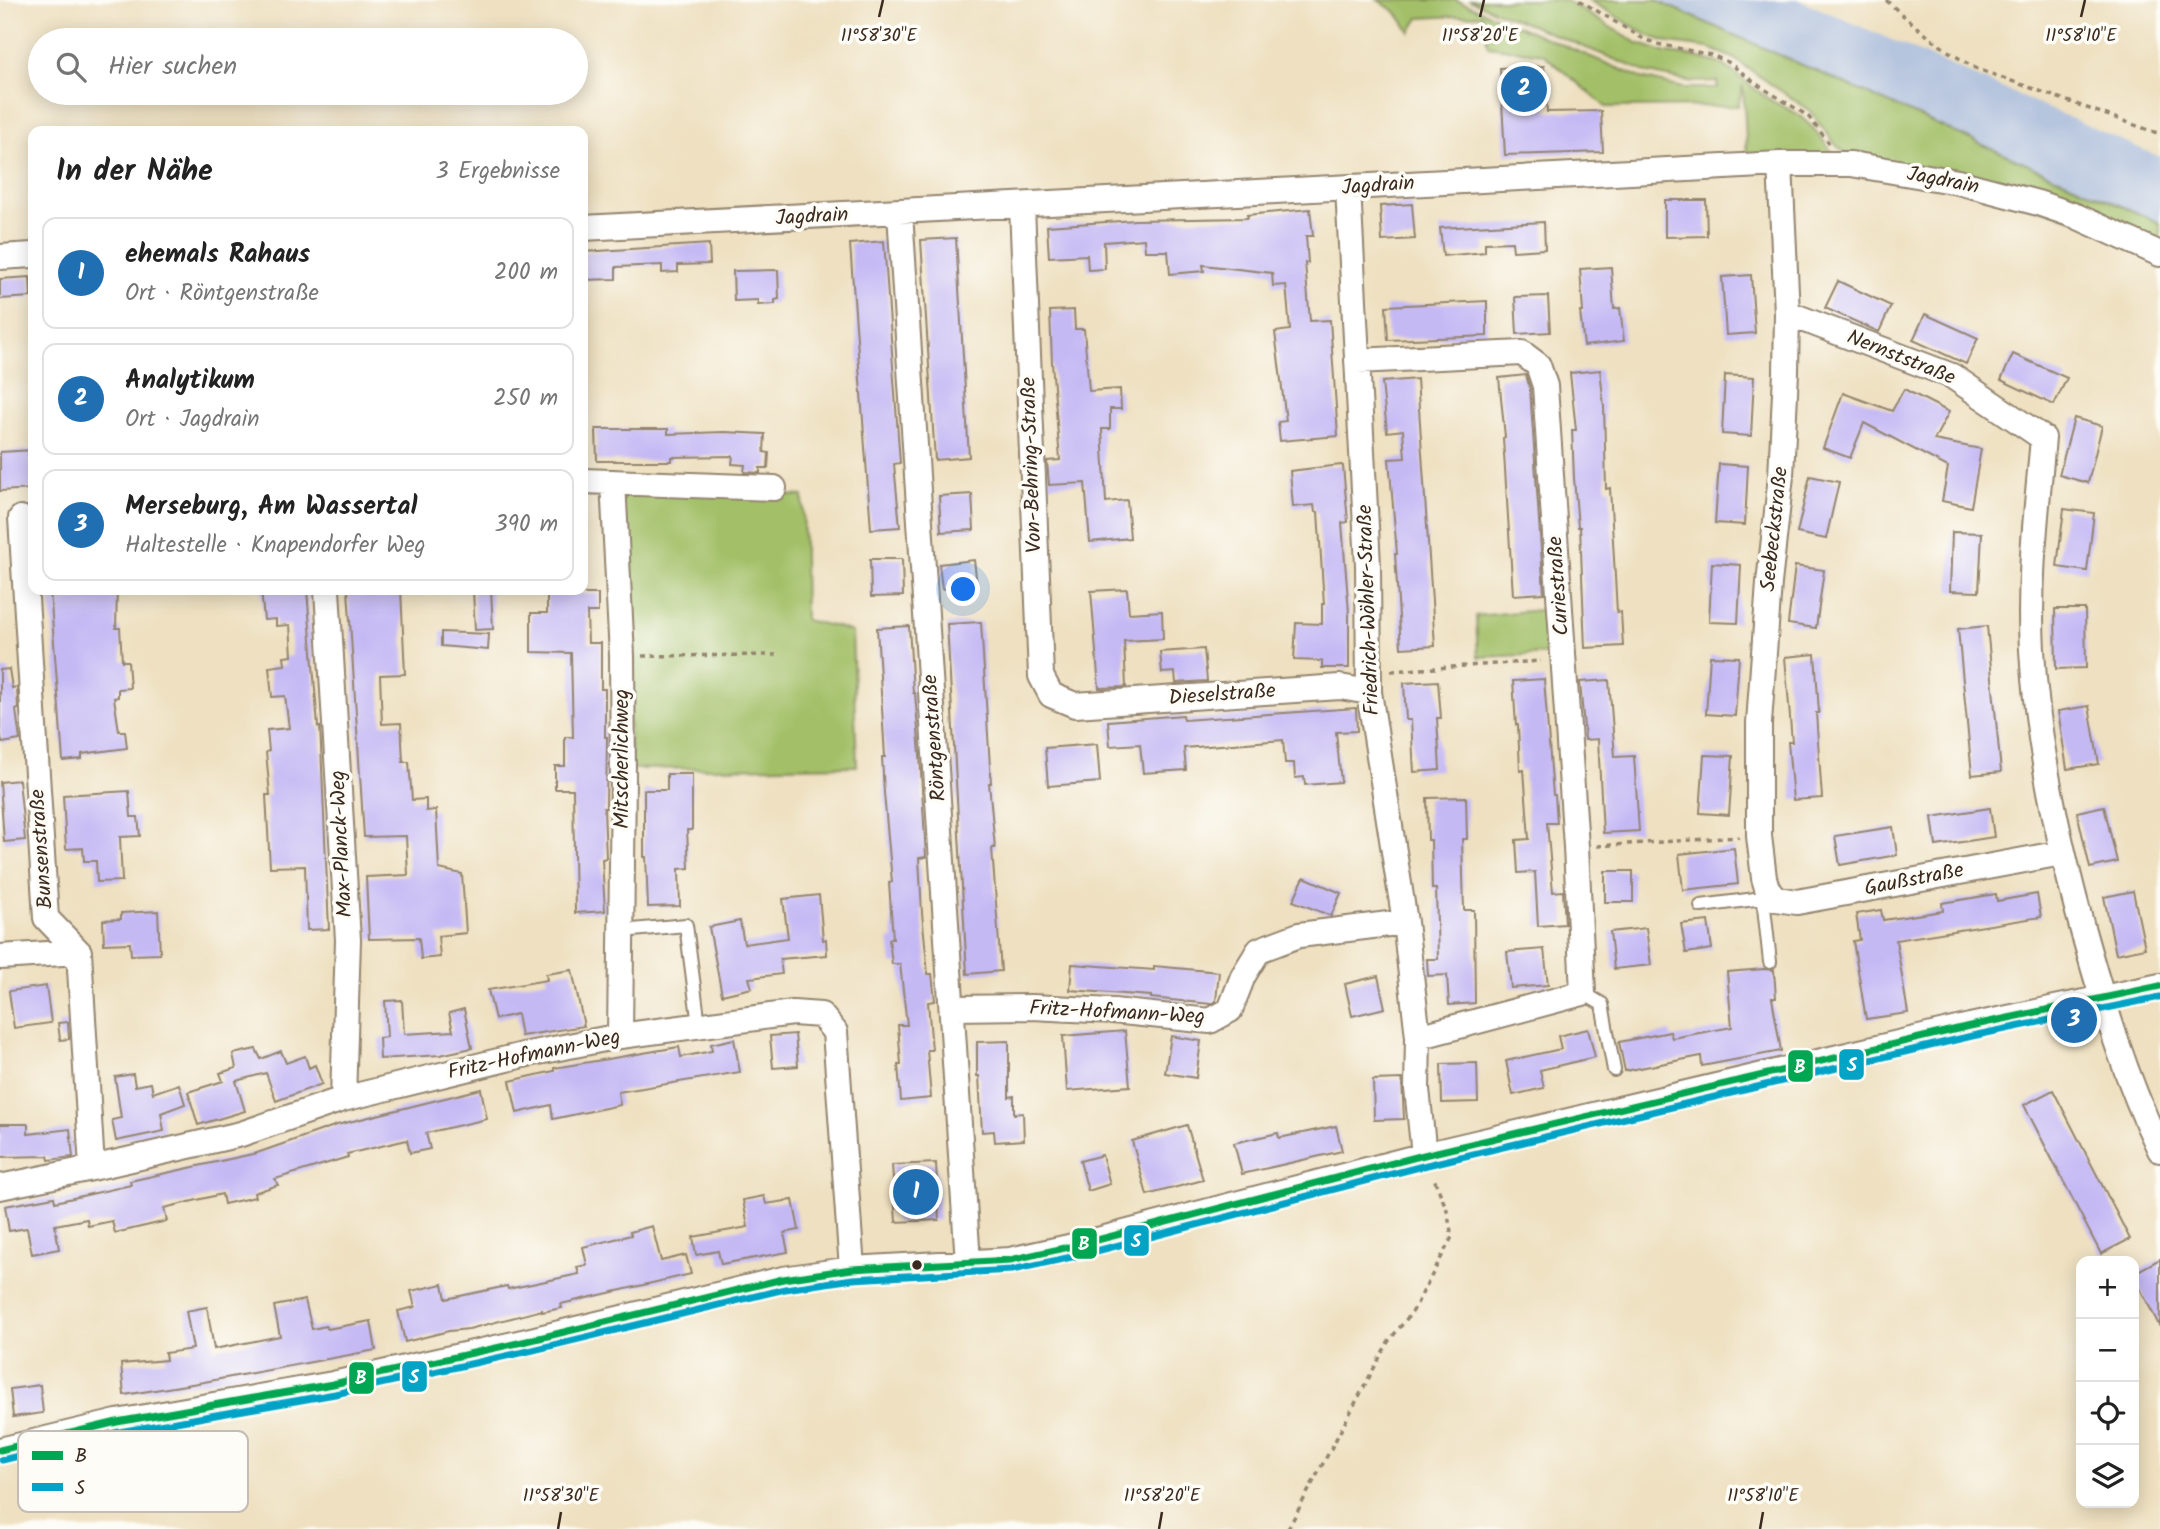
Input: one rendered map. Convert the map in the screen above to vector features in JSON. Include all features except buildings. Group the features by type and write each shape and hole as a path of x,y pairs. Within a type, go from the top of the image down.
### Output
{"street":[{"name":"Jagdrain","path":"588,228 1780,164 1851,164 1958,182 2038,203 2076,216 2160,254"},
{"name":"Seebeckstraße","path":"1767,895 1759,836 1759,723 1769,583 1781,476 1787,313 1780,164"},
{"name":"Friedrich-Wöhler-Straße","path":"1348,188 1368,565 1368,682 1405,922 1418,1037 1417,1089 1424,1155"},
{"name":"Von-Behring-Straße","path":"1022,206 1041,676 1051,695 1075,705"},
{"name":"Röntgenstraße","path":"900,213 968,1263"},
{"path":"0,257 28,255"},
{"name":"Nernststraße","path":"1787,313 1952,376 2043,438 2032,558 2032,649 2048,784 2062,852"},
{"name":"Curiestraße","path":"1357,361 1522,353 1538,365 1545,386 1576,847 1583,993"},
{"path":"588,481 774,488"},
{"name":"Mitscherlichweg","path":"613,482 622,656 620,1036"},
{"name":"Bunsenstraße","path":"18,518 46,918 79,952"},
{"name":"Max-Planck-Weg","path":"327,595 348,940 343,1099"},
{"name":"Dieselstraße","path":"1075,705 1340,687 1368,682"},
{"path":"2062,852 2102,998 2129,1080 2158,1142"},
{"name":"Gaußstraße","path":"1767,895 1797,902 2062,852"},
{"name":"Fritz-Hofmann-Weg","path":"953,1008 1032,1007 1113,1011 1210,1021 1230,1010 1242,976 1259,950 1299,935 1405,922"},
{"path":"0,957 79,952 92,1168"},
{"path":"79,1431 346,1381 527,1341 783,1279 852,1269 1010,1260 1078,1245 1424,1155 1957,1029 2160,986"},
{"path":"1418,1037 1583,993"},
{"name":"Fritz-Hofmann-Weg","path":"0,1186 241,1134 343,1099 523,1055 620,1036 699,1025 793,1013 821,1015 835,1032 852,1269"},
{"path":"0,1450 18,1446"}],"lane":[{"path":"1701,906 1767,895 1770,962"},
{"path":"622,931 686,925 699,1025"},
{"path":"1583,993 1602,1004 1614,1070"}],"path":[{"path":"1579,0 1642,38 1657,44 1711,55 1728,62 1758,85 1808,116 1835,150 1851,164"},
{"path":"1886,0 1948,53 1975,68 2160,134"},
{"path":"622,656 776,655"},
{"path":"1368,682 1564,660"},
{"path":"1576,847 1759,836"},
{"path":"1288,1529 1388,1342 1413,1311 1452,1237 1447,1210 1424,1155"}],"shaded area":[{"path":"1655,0 1800,0 2160,157 2160,223"}],"green space":[{"path":"1378,0 1456,0 1641,78 1683,88 1717,88 1718,81 1693,82 1648,73 1469,0 1565,0 1637,43 1666,53 1722,64 1770,100 1798,114 1834,154 1747,158 1743,85 1738,106 1606,107 1543,54 1488,46 1482,15 1419,18 1410,32 1397,13"},
{"path":"1589,0 1655,0 2160,223 2160,243 1848,155 1836,145 1810,111 1733,58 1709,48 1670,43 1649,36"},
{"path":"621,488 803,496 805,620 852,632 857,766 631,769"},
{"path":"1551,609 1553,654 1478,657 1476,616"}],"transit line":[{"name":"B","path":"79,1431 333,1384 527,1341 783,1279 852,1269 1010,1260 1078,1245 1424,1155 1970,1026 2160,986"},
{"name":"S","path":"125,1431 335,1394 529,1351 785,1289 853,1279 1012,1270 1081,1255 1427,1165 1972,1036 2160,997"},
{"name":"B","path":"0,1450 18,1446"},
{"name":"S","path":"2,1460 18,1456"}],"place":[{"name":"Analytikum","path":"1524,89"},
{"name":"Merseburg, Am Wassertal","path":"2074,1020"},
{"name":"ehemals Rahaus","path":"916,1192"}]}
